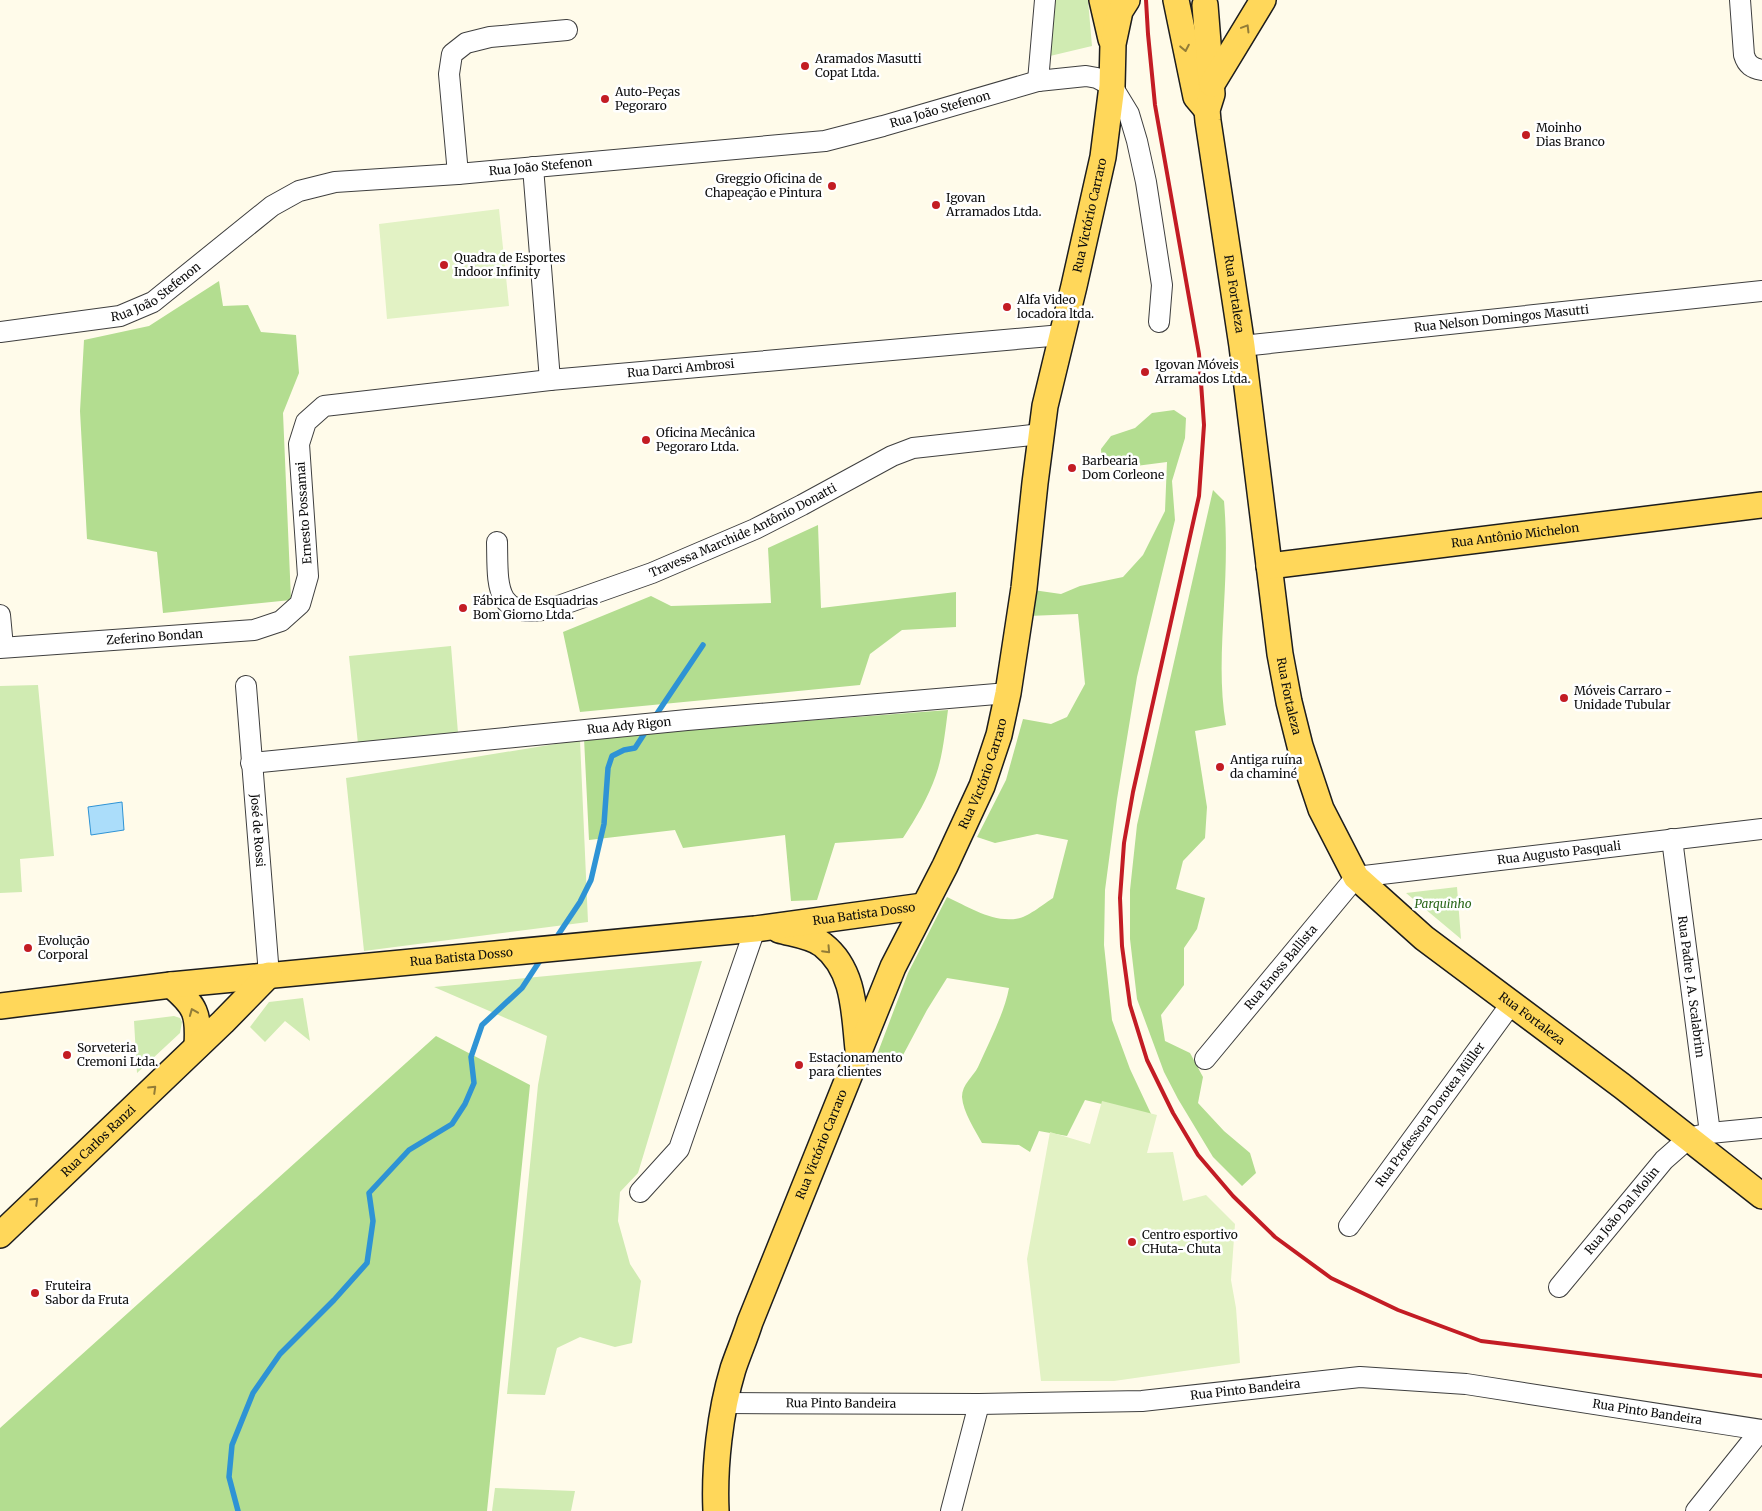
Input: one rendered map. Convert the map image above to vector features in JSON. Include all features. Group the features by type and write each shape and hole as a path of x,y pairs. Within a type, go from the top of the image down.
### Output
{"main road":[{"path":"1102,0 1113,44"},
{"name":"Rua Victório Carraro","path":"716,1511 715,1486 719,1439 733,1371 750,1322 893,967 945,866 982,786 998,735 1008,693 1024,588 1045,406 1103,156 1112,86 1113,44 1120,11 1127,0"},
{"path":"1177,0 1184,4 1195,6 1213,1"},
{"name":"Rua Fortaleza","path":"1177,0 1196,96 1207,110"},
{"path":"1212,84 1263,0"},
{"name":"Rua Fortaleza","path":"1213,1 1212,94 1207,110 1242,346 1268,566 1280,654 1300,746 1322,809 1356,877 1424,938 1622,1086 1699,1136 1762,1196"},
{"name":"Rua Antônio Michelon","path":"1268,566 1762,506"},
{"name":"Rua Batista Dosso","path":"0,1006 269,975 761,928 923,906"},
{"path":"761,928 804,936 823,945 841,966 852,992 859,1054"},
{"name":"Rua Carlos Ranzi","path":"0,1235 269,975"},
{"path":"172,985 188,1000 194,1011 198,1024 197,1046"}],"street":[{"path":"1038,81 1045,0"},
{"path":"1740,0 1744,55 1747,63 1754,69 1762,70"},
{"path":"458,174 449,74 452,54 466,43 490,37 567,30"},
{"name":"Rua João Stefenon","path":"0,332 120,316 153,302 272,206 299,191 335,182 458,174 825,141 1038,81 1086,76 1097,78 1112,86"},
{"path":"1112,86 1128,114 1137,141 1146,182 1162,285 1159,322"},
{"path":"533,167 550,380"},
{"name":"Rua Nelson Domingos Masutti","path":"1242,346 1762,291"},
{"name":"Rua Darci Ambrosi","path":"306,422 324,406 550,380 1062,335"},
{"name":"Ernesto Possamai","path":"300,604 308,576 299,444 306,422"},
{"name":"Travessa Marchide Antônio Donatti","path":"497,542 498,577 505,601 520,611 535,612 550,609 652,573 755,529 802,506 892,456 913,448 1041,434"},
{"name":"Zeferino Bondan","path":"2,647 254,630 281,621 300,604"},
{"path":"0,615 2,647"},
{"name":"José de Rossi","path":"246,686 269,975"},
{"name":"Rua Ady Rigon","path":"251,763 687,720 1008,693"},
{"name":"Rua Augusto Pasquali","path":"1356,877 1762,829"},
{"name":"Rua Padre J. A. Scalabrim","path":"1672,839 1699,1136"},
{"name":"Rua Enoss Ballista","path":"1205,1059 1356,877"},
{"path":"640,1192 679,1150 761,928"},
{"name":"Rua Professora Dorotea Müller","path":"1349,1226 1511,1004"},
{"path":"1699,1136 1762,1128"},
{"name":"Rua João Dal Molin","path":"1559,1287 1664,1160 1699,1136"},
{"name":"Rua Pinto Bandeira","path":"726,1403 979,1404 1142,1401 1360,1377 1466,1384 1761,1430"},
{"path":"951,1511 979,1404"},
{"path":"1696,1511 1761,1430"}],"green space":[{"path":"1053,0 1088,0 1092,46 1050,56"},
{"name":"Quadra de Esportes Indoor Infinity","path":"499,209 509,306 387,319 379,224"},
{"path":"219,281 223,306 248,305 261,332 296,335 299,373 283,413 291,600 163,613 157,552 87,539 80,411 84,340 149,326"},
{"path":"1174,410 1186,418 1185,438 1172,481 1175,520 1137,677 1117,799 1105,890 1104,945 1112,1020 1130,1069 1152,1116 1085,1100 1067,1136 1039,1131 1030,1152 1019,1145 982,1143 965,1109 962,1092 978,1067 1004,1008 1009,988 947,978 927,1010 902,1057 875,1060 908,973 947,897 982,914 1001,919 1020,918 1028,915 1053,898 1068,840 1037,834 995,843 977,837 1006,780 1023,719 1051,724 1067,717 1085,684 1078,614 1028,616 1033,590 1061,594 1080,586 1123,577 1143,555 1165,511 1167,462 1128,467 1102,466 1101,449 1111,436 1135,428 1152,413"},
{"path":"1213,490 1224,501 1225,514 1226,566 1222,695 1226,725 1195,731 1207,807 1205,838 1183,861 1176,889 1205,898 1197,929 1184,948 1184,985 1161,1015 1165,1041 1190,1053 1203,1077 1198,1103 1224,1131 1250,1153 1256,1173 1242,1186 1213,1157 1164,1072 1137,999 1130,939 1130,890 1137,825"},
{"path":"818,525 821,608 956,592 956,627 902,630 870,654 860,685 580,712 563,632 651,596 671,606 771,603 768,548"},
{"path":"451,646 458,733 358,744 349,656"},
{"path":"38,685 54,856 20,859 22,892 0,893 0,686"},
{"path":"948,710 942,751 936,775 921,808 903,838 835,843 817,900 791,901 785,835 683,848 675,830 589,840 584,738"},
{"path":"580,740 588,922 364,951 346,778"},
{"name":"Parquinho","path":"1457,887 1461,939 1406,893"},
{"path":"702,961 638,1173 620,1192 618,1221 630,1264 641,1281 632,1343 615,1347 580,1337 557,1348 545,1395 507,1394 538,1085 547,1036 434,987"},
{"path":"303,998 310,1041 285,1021 265,1042 250,1027 269,1002"},
{"path":"174,1016 180,1018 182,1022 180,1033 137,1073 134,1021"},
{"path":"436,1036 530,1085 487,1511 0,1511 0,1428"},
{"name":"Centro esportivo CHuta- Chuta","path":"1102,1101 1157,1115 1147,1153 1173,1152 1183,1201 1206,1195 1235,1224 1231,1280 1236,1308 1240,1363 1114,1381 1041,1381 1027,1259 1050,1132 1090,1144"},
{"path":"495,1488 575,1491 571,1511 492,1511"}],"water":[{"path":"122,802 124,830 91,835 88,807"}],"waterway":[{"path":"654,718 703,645"},
{"path":"554,941 580,902 591,880 604,824 608,768 612,756 624,750 635,748 648,728"},
{"path":"238,1511 229,1477 232,1445 253,1393 280,1354 334,1300 367,1263 373,1221 369,1193 409,1150 452,1124 465,1104 474,1083 471,1057 482,1025 522,988 543,956"}],"railway":[{"path":"1146,0 1155,105 1199,354 1204,425 1199,496 1133,792 1124,843 1120,898 1122,946 1130,1005 1147,1060 1173,1113 1198,1155 1233,1196 1275,1237 1331,1278 1398,1310 1481,1341 1762,1376"}],"place":[{"name":"Aramados Masutti Copat Ltda.","path":"805,66"},
{"name":"Auto-Peças Pegoraro","path":"605,99"},
{"name":"Moinho Dias Branco","path":"1526,135"},
{"name":"Greggio Oficina de Chapeação e Pintura","path":"832,186"},
{"name":"Igovan Arramados Ltda.","path":"936,205"},
{"name":"Quadra de Esportes Indoor Infinity","path":"444,265"},
{"name":"Alfa Video locadora ltda.","path":"1007,307"},
{"name":"Igovan Móveis Arramados Ltda.","path":"1145,372"},
{"name":"Oficina Mecânica Pegoraro Ltda.","path":"646,440"},
{"name":"Barbearia Dom Corleone","path":"1072,468"},
{"name":"Fábrica de Esquadrias Bom Giorno Ltda.","path":"463,608"},
{"name":"Móveis Carraro - Unidade Tubular","path":"1564,698"},
{"name":"Antiga ruína da chaminé","path":"1220,767"},
{"name":"Evolução Corporal","path":"28,948"},
{"name":"Sorveteria Cremoni Ltda.","path":"67,1055"},
{"name":"Estacionamento para clientes","path":"799,1065"},
{"name":"Centro esportivo CHuta- Chuta","path":"1132,1242"},
{"name":"Fruteira Sabor da Fruta","path":"35,1293"}]}
